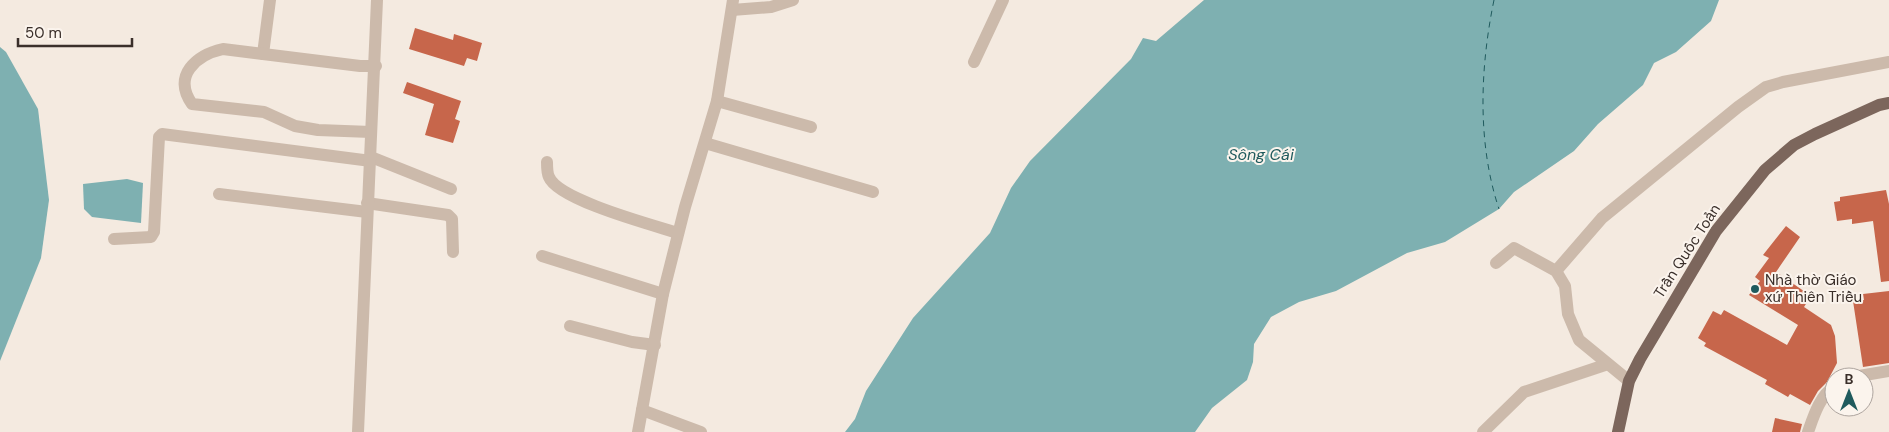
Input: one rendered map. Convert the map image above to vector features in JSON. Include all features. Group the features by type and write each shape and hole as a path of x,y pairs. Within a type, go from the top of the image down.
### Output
{"main road":[{"name":"Trần Quốc Toản","path":"1618,432 1629,381 1640,359 1716,231 1765,170 1794,145 1879,105 1889,103"}],"street":[{"path":"262,54 270,0"},
{"path":"358,432 367,207 376,66 377,0"},
{"path":"638,432 664,294 678,233 717,101 733,5 771,8 792,0"},
{"path":"974,62 1003,0"},
{"path":"371,132 341,132 295,126 264,112 192,104 186,96 185,78 189,67 195,61 214,51 223,49 360,66 376,66"},
{"path":"1556,271 1602,218 1738,107 1766,87 1783,82 1889,62"},
{"path":"717,101 811,127"},
{"path":"114,239 151,237 154,232 159,137 162,134 371,159 450,189"},
{"path":"705,143 873,192"},
{"path":"547,162 549,177 552,182 582,202 678,233"},
{"path":"219,194 448,215 452,219 453,252"},
{"path":"1496,263 1514,248 1556,271 1565,286 1568,314 1579,340 1629,381"},
{"path":"542,256 664,294"},
{"path":"570,326 655,346"},
{"path":"1483,432 1524,392 1608,364"},
{"path":"1874,374 1889,371"},
{"path":"1808,432 1816,411 1824,398"},
{"path":"642,410 701,432"}],"water":[{"name":"Sông Cái","path":"1204,0 1719,0 1711,21 1676,52 1654,63 1643,85 1598,124 1574,151 1514,192 1499,209 1445,242 1407,253 1336,291 1299,302 1271,317 1254,344 1253,362 1247,380 1212,408 1195,432 845,432 855,419 866,391 913,318 990,233 1011,188 1030,161 1131,59 1143,38 1156,41"},
{"path":"0,47 6,52 38,109 49,200 41,258 0,361"},
{"path":"127,179 143,183 141,223 92,217 84,209 83,184"}],"building":[{"path":"415,28 453,40 454,34 482,43 477,61 467,58 464,66 409,49"},
{"path":"407,82 461,101 455,119 460,121 453,143 425,135 434,104 403,93"},
{"path":"1886,190 1889,204 1889,281 1881,282 1873,221 1852,224 1852,219 1837,221 1834,202 1840,201 1840,197"},
{"path":"1786,226 1800,237 1776,272 1811,296 1804,307 1831,325 1835,336 1837,363 1835,367 1824,367 1824,385 1810,405 1790,394 1788,397 1765,384 1767,380 1704,346 1706,343 1698,338 1713,311 1721,315 1724,310 1787,345 1798,325 1749,295 1760,281 1755,277 1769,258 1763,255"},
{"path":"1889,291 1889,363 1863,367 1853,301 1864,300 1863,294"},
{"path":"1775,418 1802,424 1800,432 1772,432"}],"ferry route":[{"path":"1494,0 1486,52 1483,105 1487,158 1499,209"}],"place":[{"name":"Nhà thờ Giáo xứ Thiên Triều","path":"1755,289"}]}
